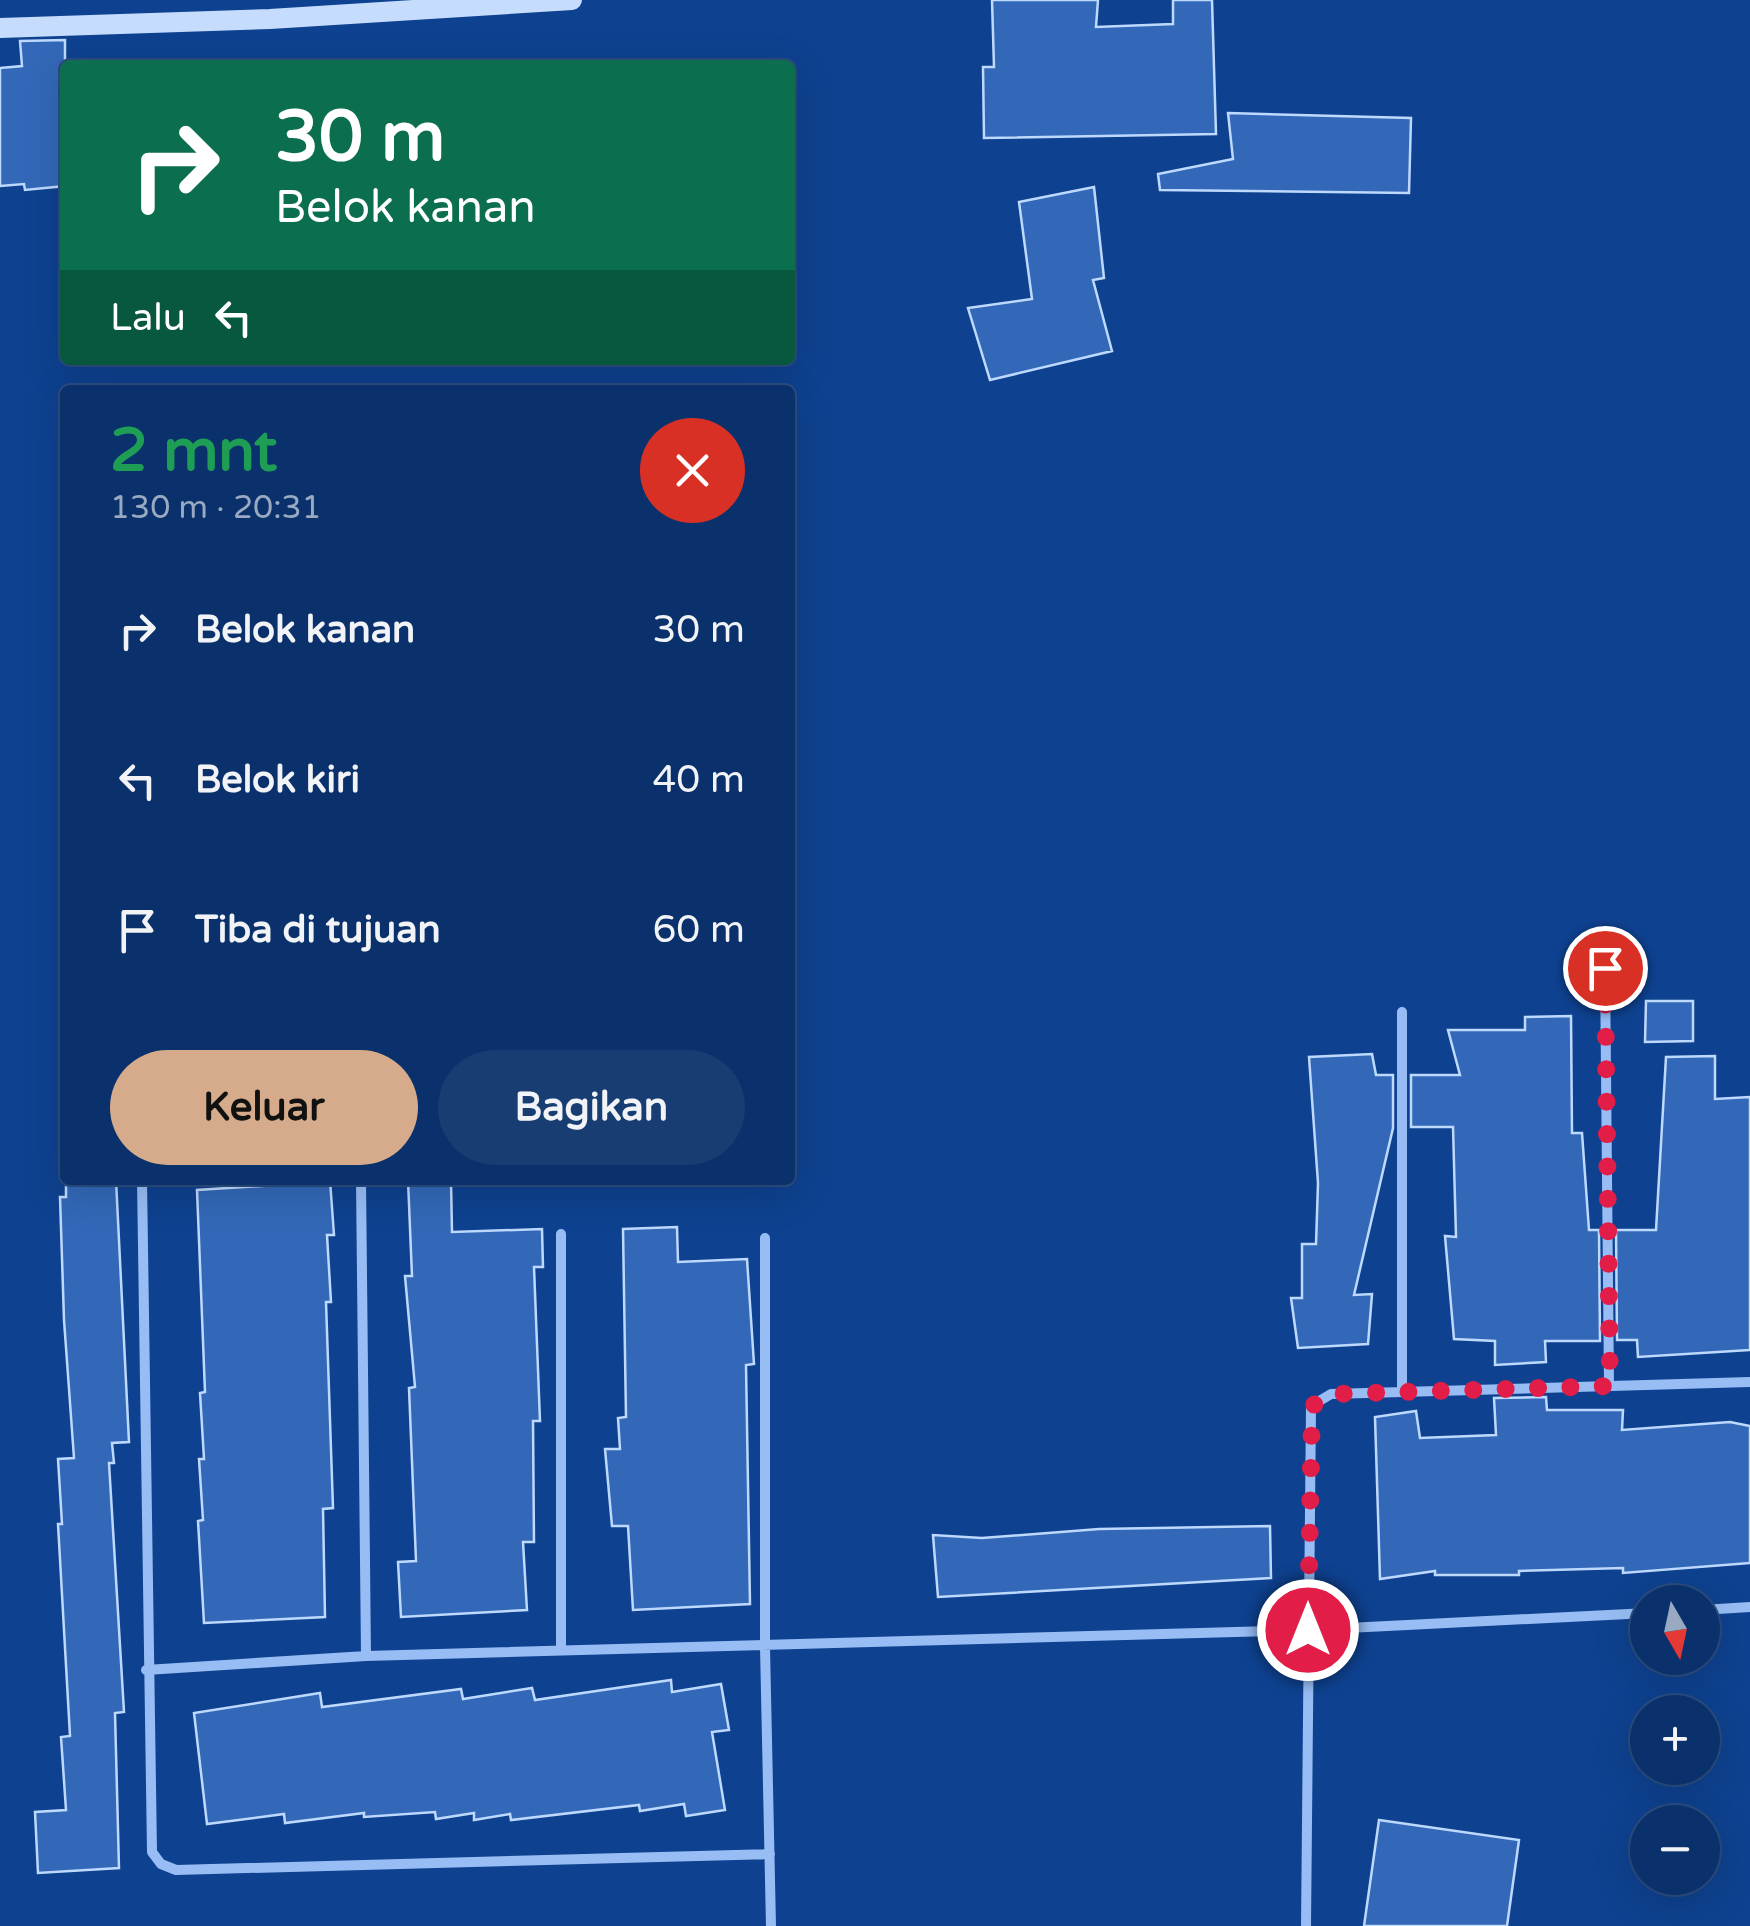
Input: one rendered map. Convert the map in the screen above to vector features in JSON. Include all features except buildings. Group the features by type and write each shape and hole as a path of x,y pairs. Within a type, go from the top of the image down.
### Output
{"street":[{"path":"0,28 270,19 572,0"},
{"path":"1605,968 1610,1386"},
{"path":"1402,1012 1402,1391"},
{"path":"142,1185 146,1670 152,1852 160,1864 176,1870 770,1854"},
{"path":"361,1185 366,1656"},
{"path":"561,1234 561,1649"},
{"path":"765,1238 765,1647 771,1926"},
{"path":"1306,1926 1312,1406 1331,1394 1750,1382"},
{"path":"1720,1609 1750,1607"},
{"path":"146,1670 366,1656 1308,1630 1630,1614"}],"route":[{"path":"1308,1630 1312,1406 1331,1394 1610,1386 1605,968"}]}
